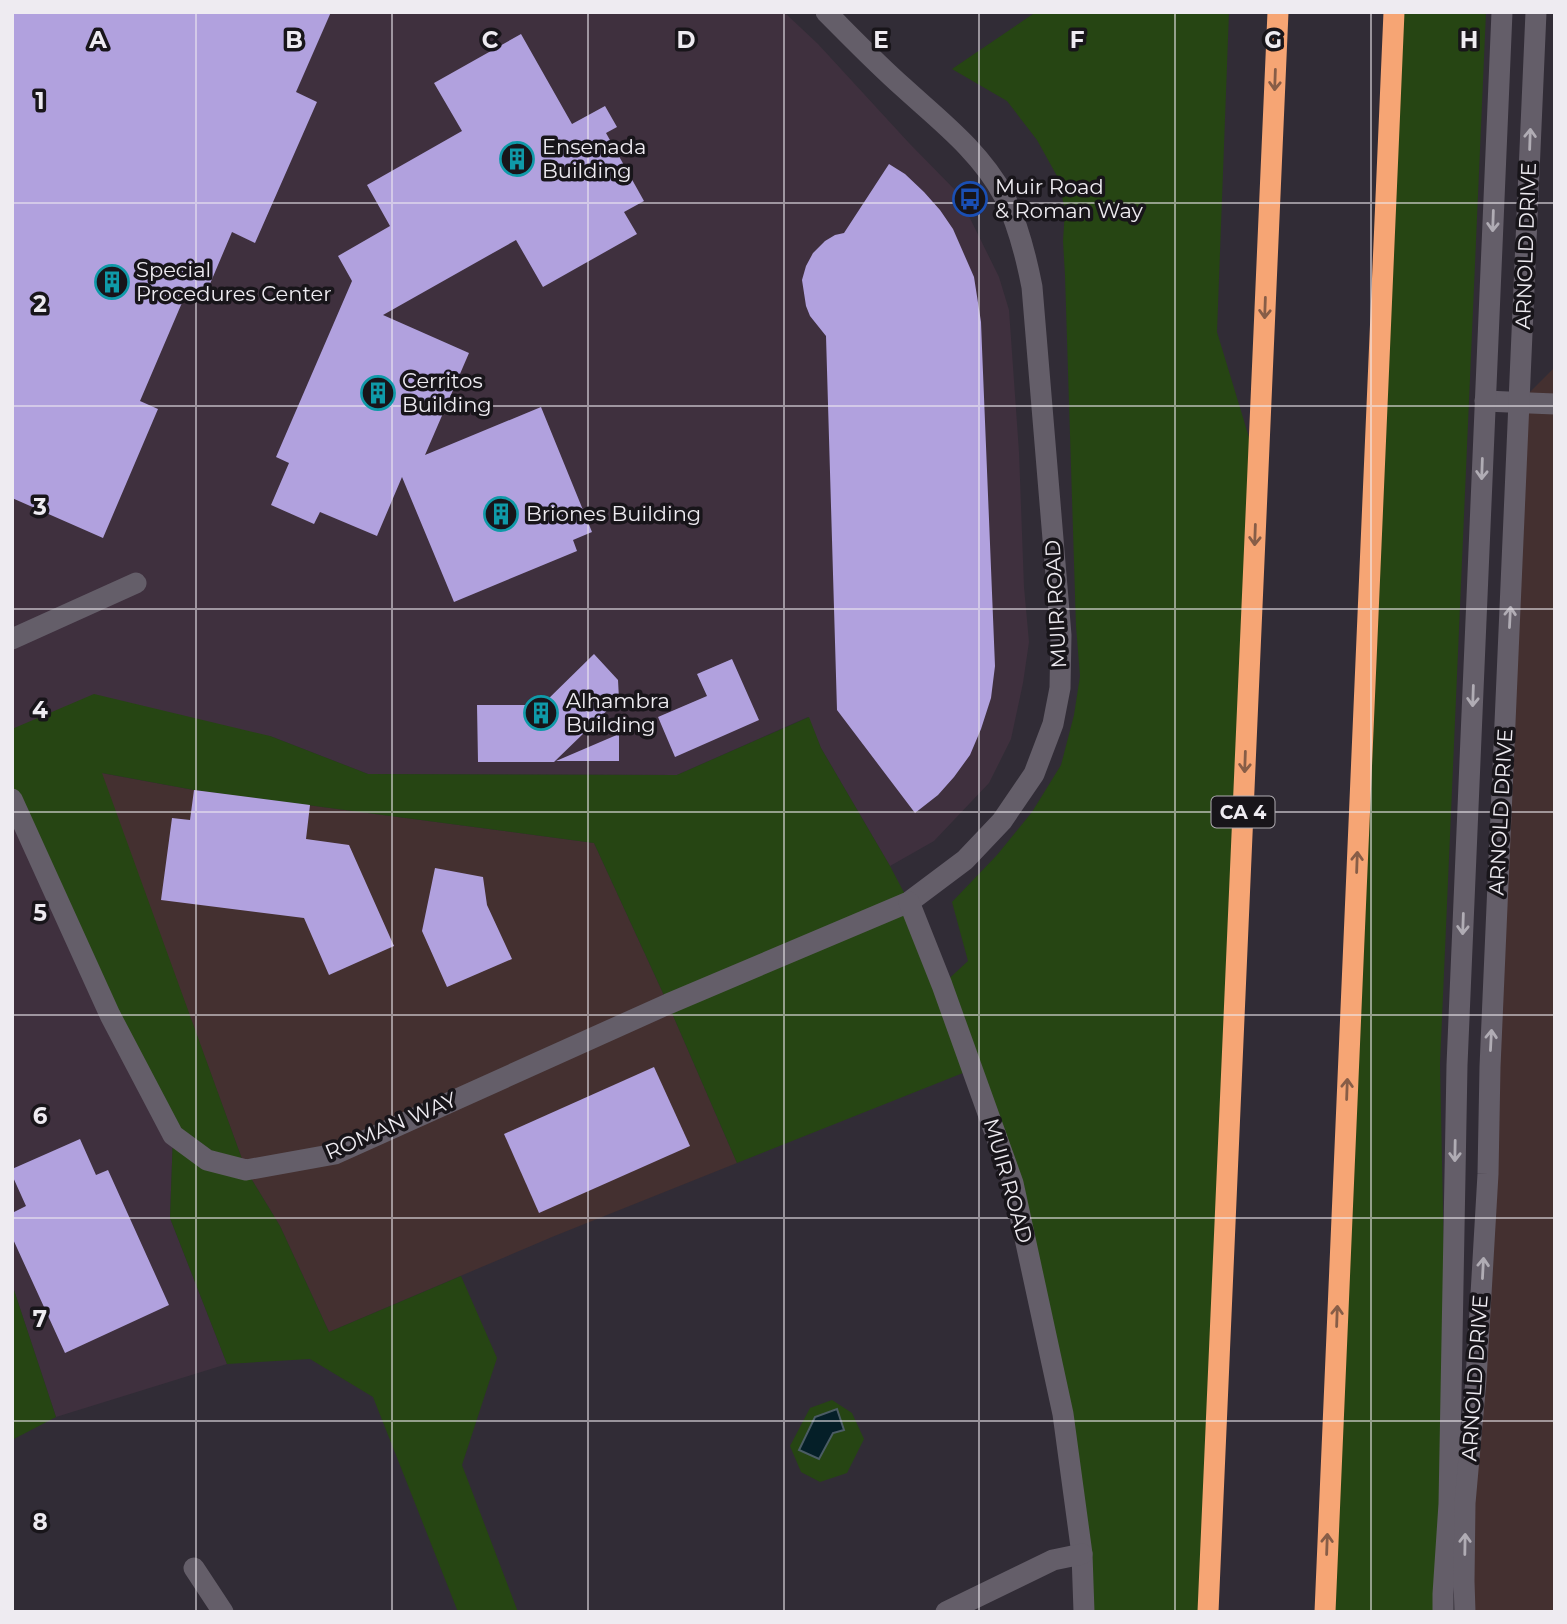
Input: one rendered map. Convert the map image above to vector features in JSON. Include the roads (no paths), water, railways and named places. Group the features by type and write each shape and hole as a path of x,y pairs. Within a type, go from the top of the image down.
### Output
{"highway":[{"name":"CA 4","path":"1208,1612 1278,12"},
{"path":"1325,1612 1394,12"}],"street":[{"name":"MUIR ROAD","path":"826,12 903,88 959,137 998,186 1024,249 1032,287 1061,635 1060,688 1053,724 1034,774 1002,821 965,860 909,902 960,1033 1013,1183 1063,1414 1082,1554 1084,1612"},
{"name":"ARNOLD DRIVE","path":"1443,1612 1449,1504 1457,1065 1502,12"},
{"name":"ARNOLD DRIVE","path":"1465,1612 1465,1503 1476,1380 1488,1174 1490,1066 1536,12"},
{"path":"1485,401 1555,404"},
{"path":"12,639 136,583"},
{"name":"ROMAN WAY","path":"12,799 110,1016 173,1135 207,1160 246,1170 335,1154 668,1004 909,902"},
{"path":"946,1612 1053,1560 1082,1554"},
{"path":"194,1568 223,1612"}],"water":[{"path":"837,1409 844,1430 833,1433 819,1459 799,1450 815,1417"}],"place":[{"name":"Ensenada Building","path":"517,159"},
{"name":"Muir Road & Roman Way","path":"970,199"},
{"name":"Special Procedures Center","path":"112,282"},
{"name":"Cerritos Building","path":"378,393"},
{"name":"Briones Building","path":"501,514"},
{"name":"Alhambra Building","path":"541,713"}]}
